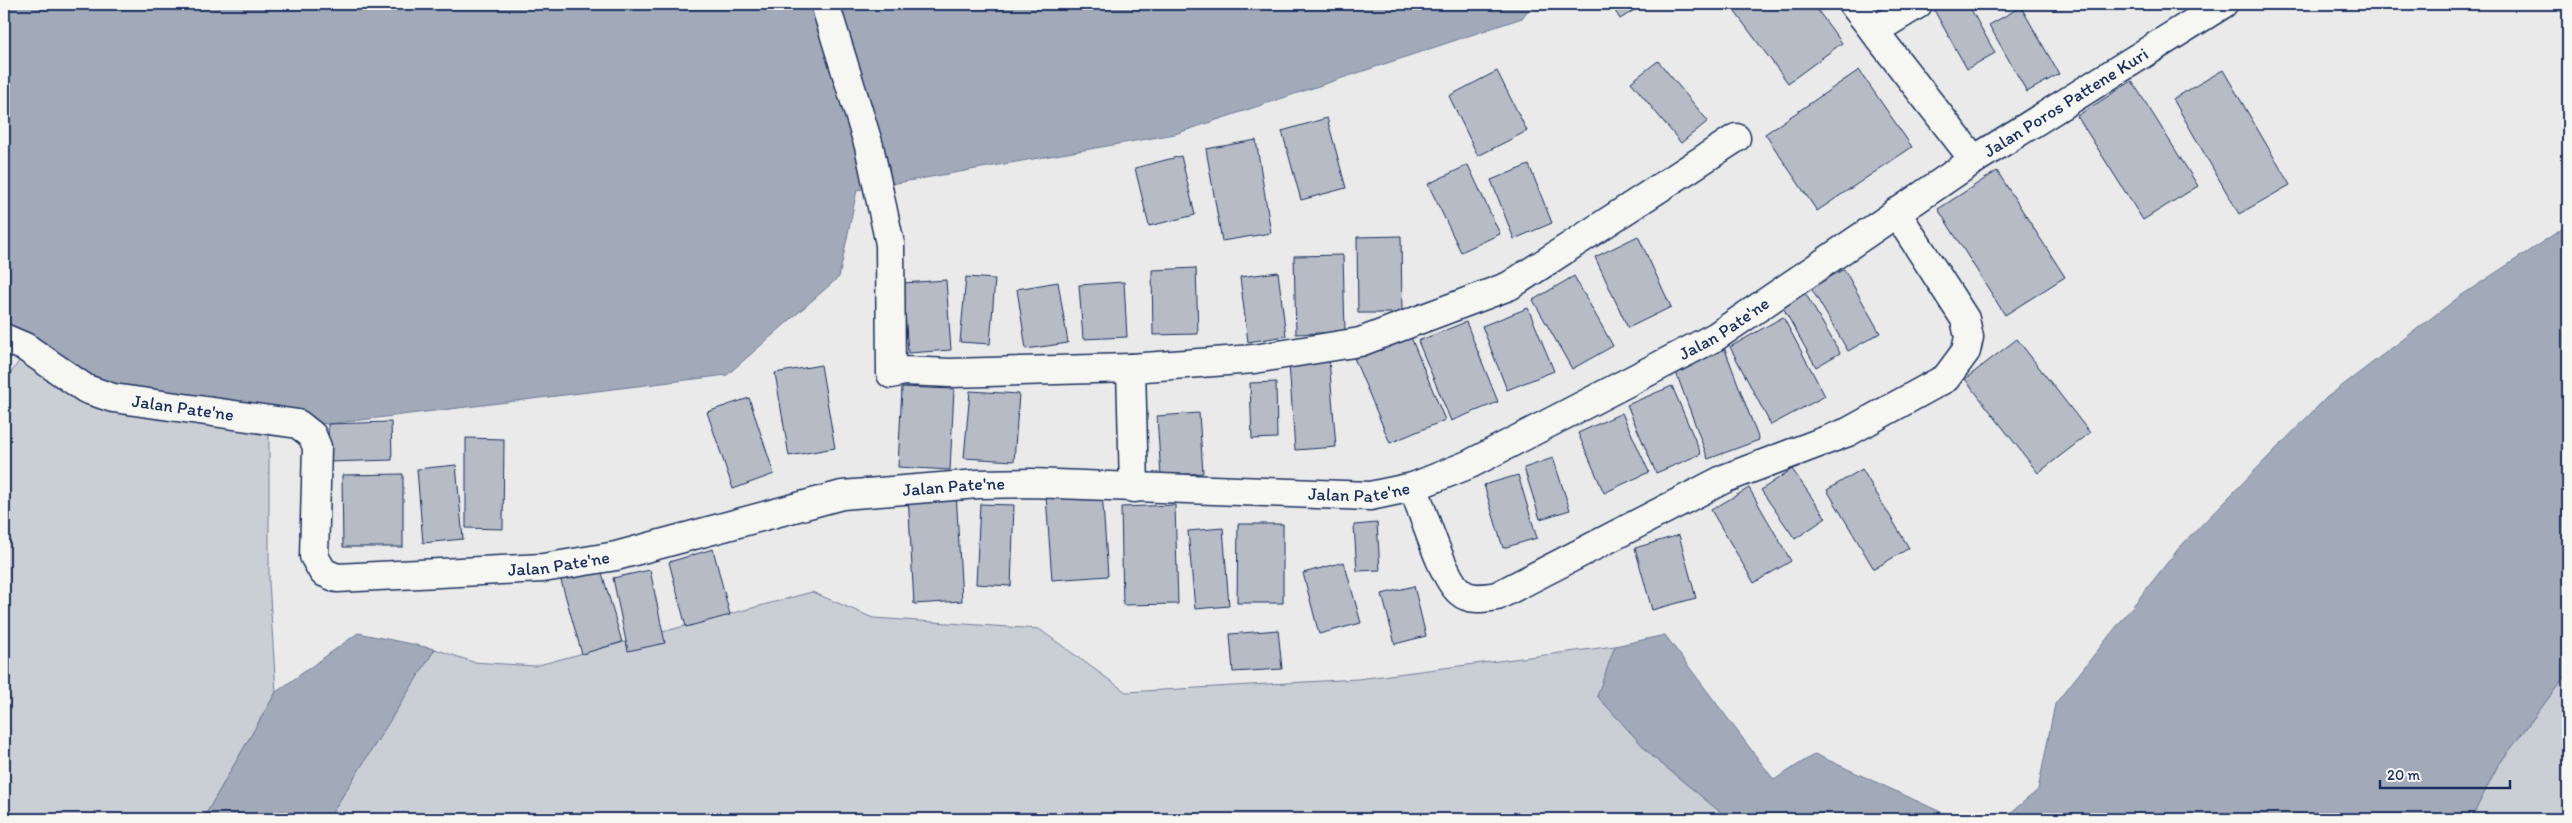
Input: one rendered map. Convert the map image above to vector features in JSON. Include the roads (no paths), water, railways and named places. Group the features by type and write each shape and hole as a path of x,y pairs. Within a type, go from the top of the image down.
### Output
{"street":[{"path":"825,4 869,146 890,244 891,374 904,371 950,373 1131,368 1254,359 1360,342 1509,286 1736,138"},
{"name":"Jalan Poros Pattene Kuri","path":"1853,4 1974,160 2223,4"},
{"path":"1874,31 1918,4"},
{"name":"Jalan Pate'ne","path":"4,338 25,347 86,389 112,398 298,424 312,435 317,447 314,556 323,572 337,578 543,568 607,558 842,495 978,484 1030,483 1370,496 1413,487 1470,464 1715,337 1974,160"},
{"path":"1413,487 1450,580 1461,594 1478,599 1497,596 1726,478 1848,432 1946,378 1966,351 1969,337 1965,319 1896,212"},
{"path":"1131,368 1134,488"}],"water":[{"path":"4,4 1533,4 1522,18 1175,134 857,190 839,277 727,375 328,424 136,404 4,330"},
{"path":"2568,225 2568,672 2497,767 2471,819 2003,819 2038,790 2055,704 2179,548 2326,398 2459,297"},
{"path":"358,633 435,649 328,819 203,819 276,692"},
{"path":"1665,635 1774,780 1815,754 1956,819 1729,819 1652,756 1597,696 1615,646"}]}
